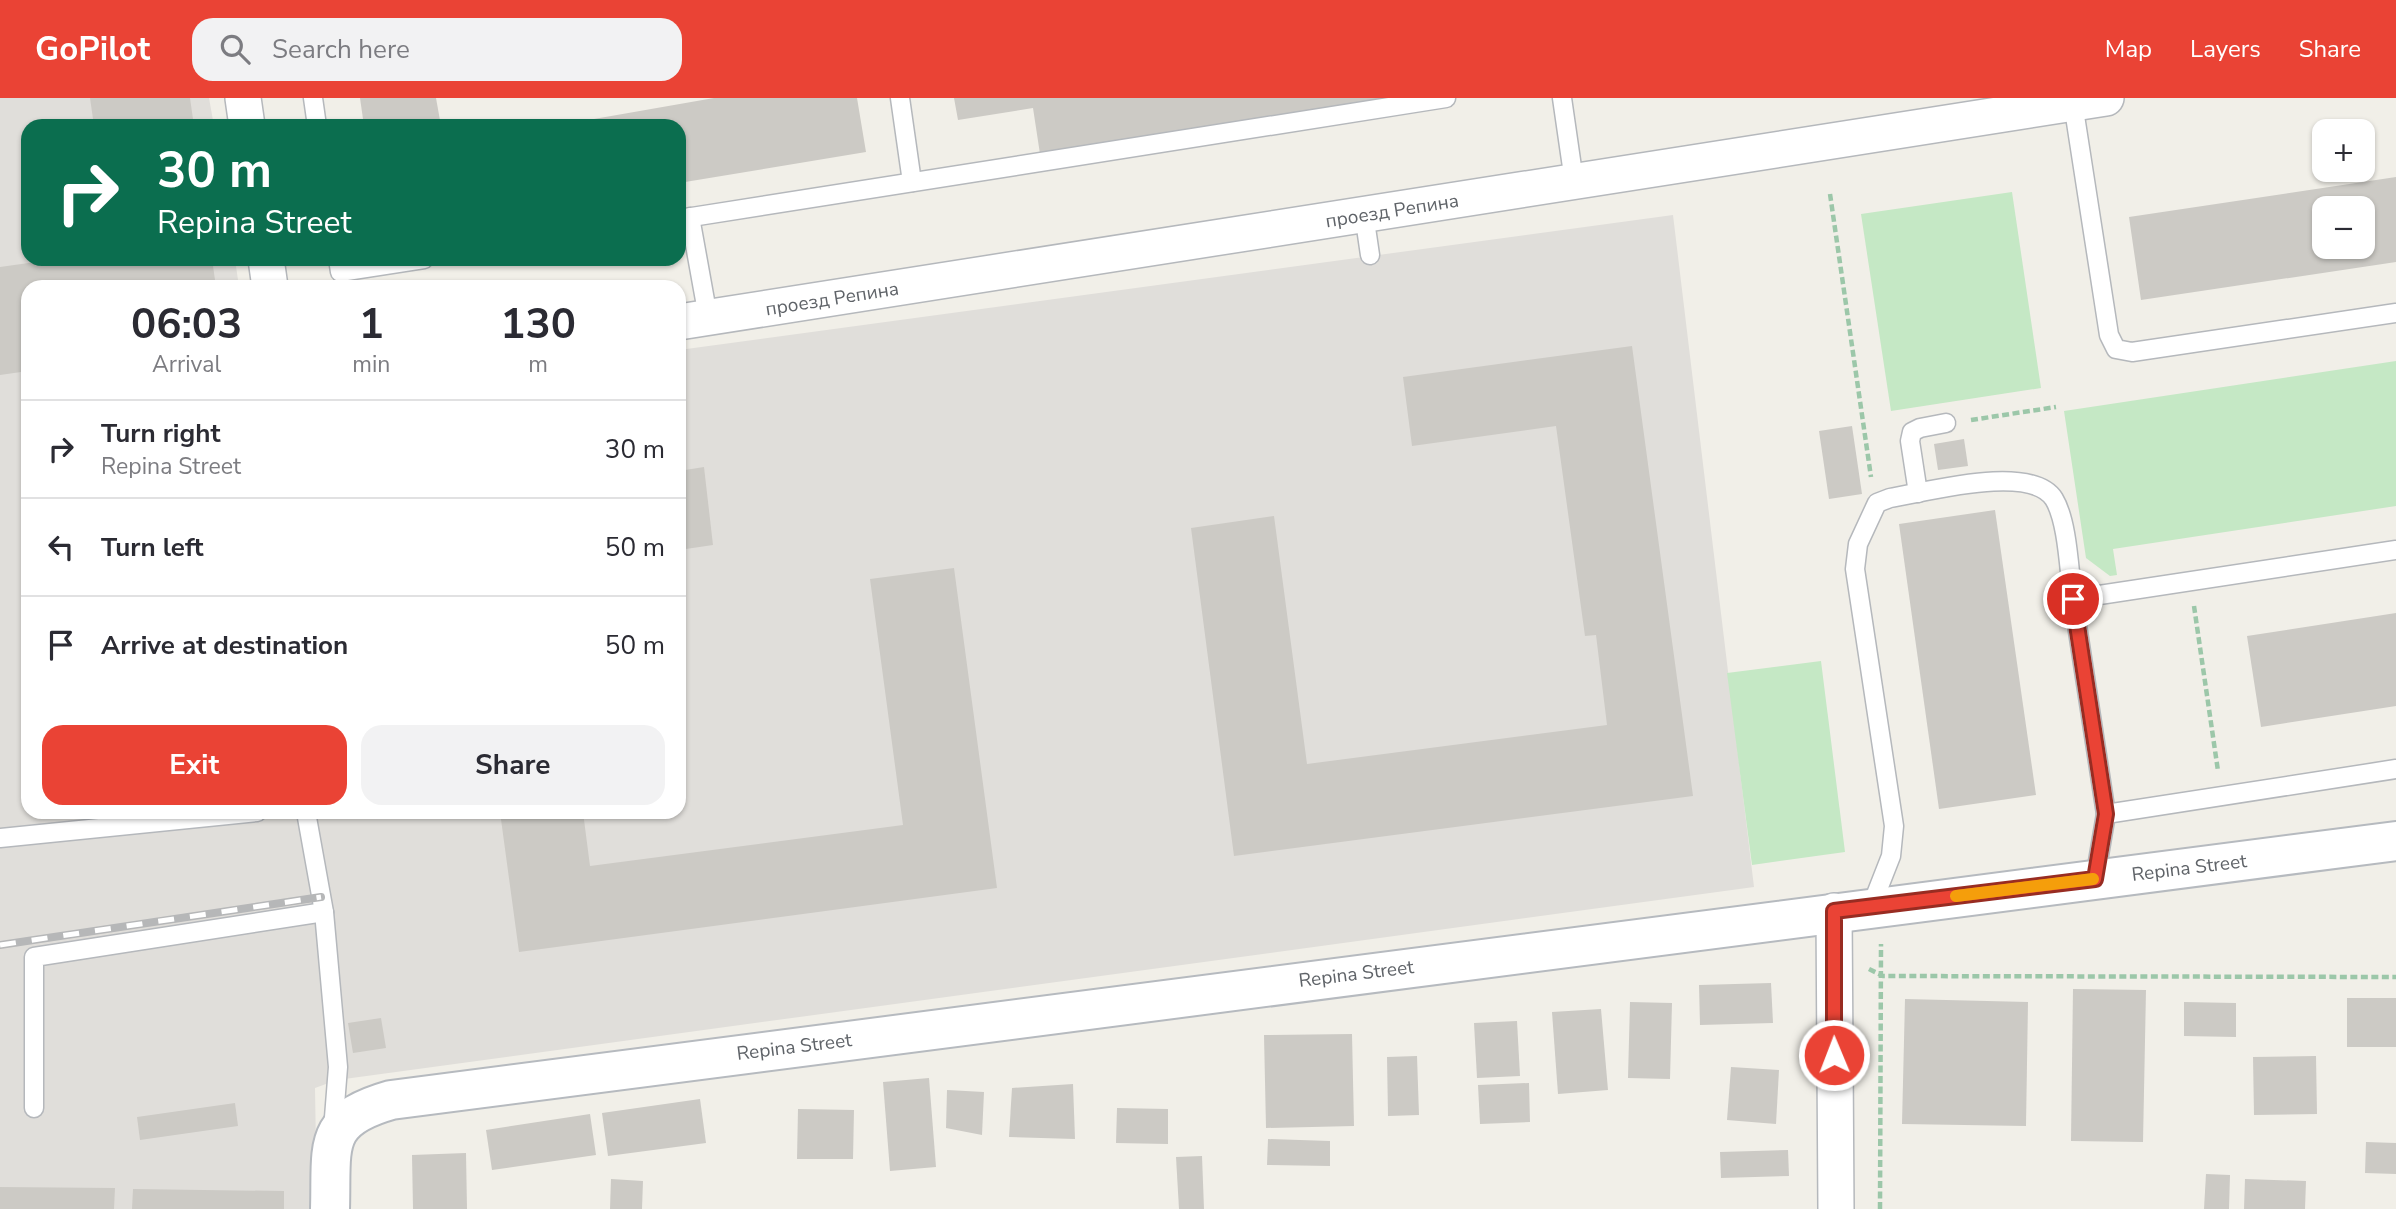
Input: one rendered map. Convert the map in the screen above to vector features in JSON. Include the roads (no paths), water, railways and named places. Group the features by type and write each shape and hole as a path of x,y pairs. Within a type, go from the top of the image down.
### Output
{"street":[{"path":"243,98 246,119"},
{"name":"проезд Репина","path":"694,320 2090,101"},
{"name":"Repina Street","path":"332,1141 345,1119 367,1107 391,1100 1834,911 2396,841"},
{"path":"1834,911 1836,1209"},
{"path":"330,1209 332,1141"}],"lane":[{"path":"313,98 316,119"},
{"path":"900,98 912,182"},
{"path":"686,218 1446,98"},
{"path":"1562,98 1574,181"},
{"path":"2090,101 2109,335 2116,349 2132,352 2396,313"},
{"path":"1364,214 1370,254"},
{"path":"686,238 694,320"},
{"path":"339,266 340,272 379,266"},
{"path":"1918,494 1910,441 1912,432 1946,423"},
{"path":"1875,907 1894,843 1855,569 1858,544 1875,506 1890,498 2009,480 2035,483 2053,498 2061,517 2106,814 2095,879"},
{"path":"2073,599 2396,550"},
{"path":"2106,814 2396,769"},
{"path":"0,838 188,819"},
{"path":"307,819 324,912 338,1068 332,1141"},
{"path":"34,1108 34,957 324,912"}],"railway":[{"path":"0,945 321,897"}]}
